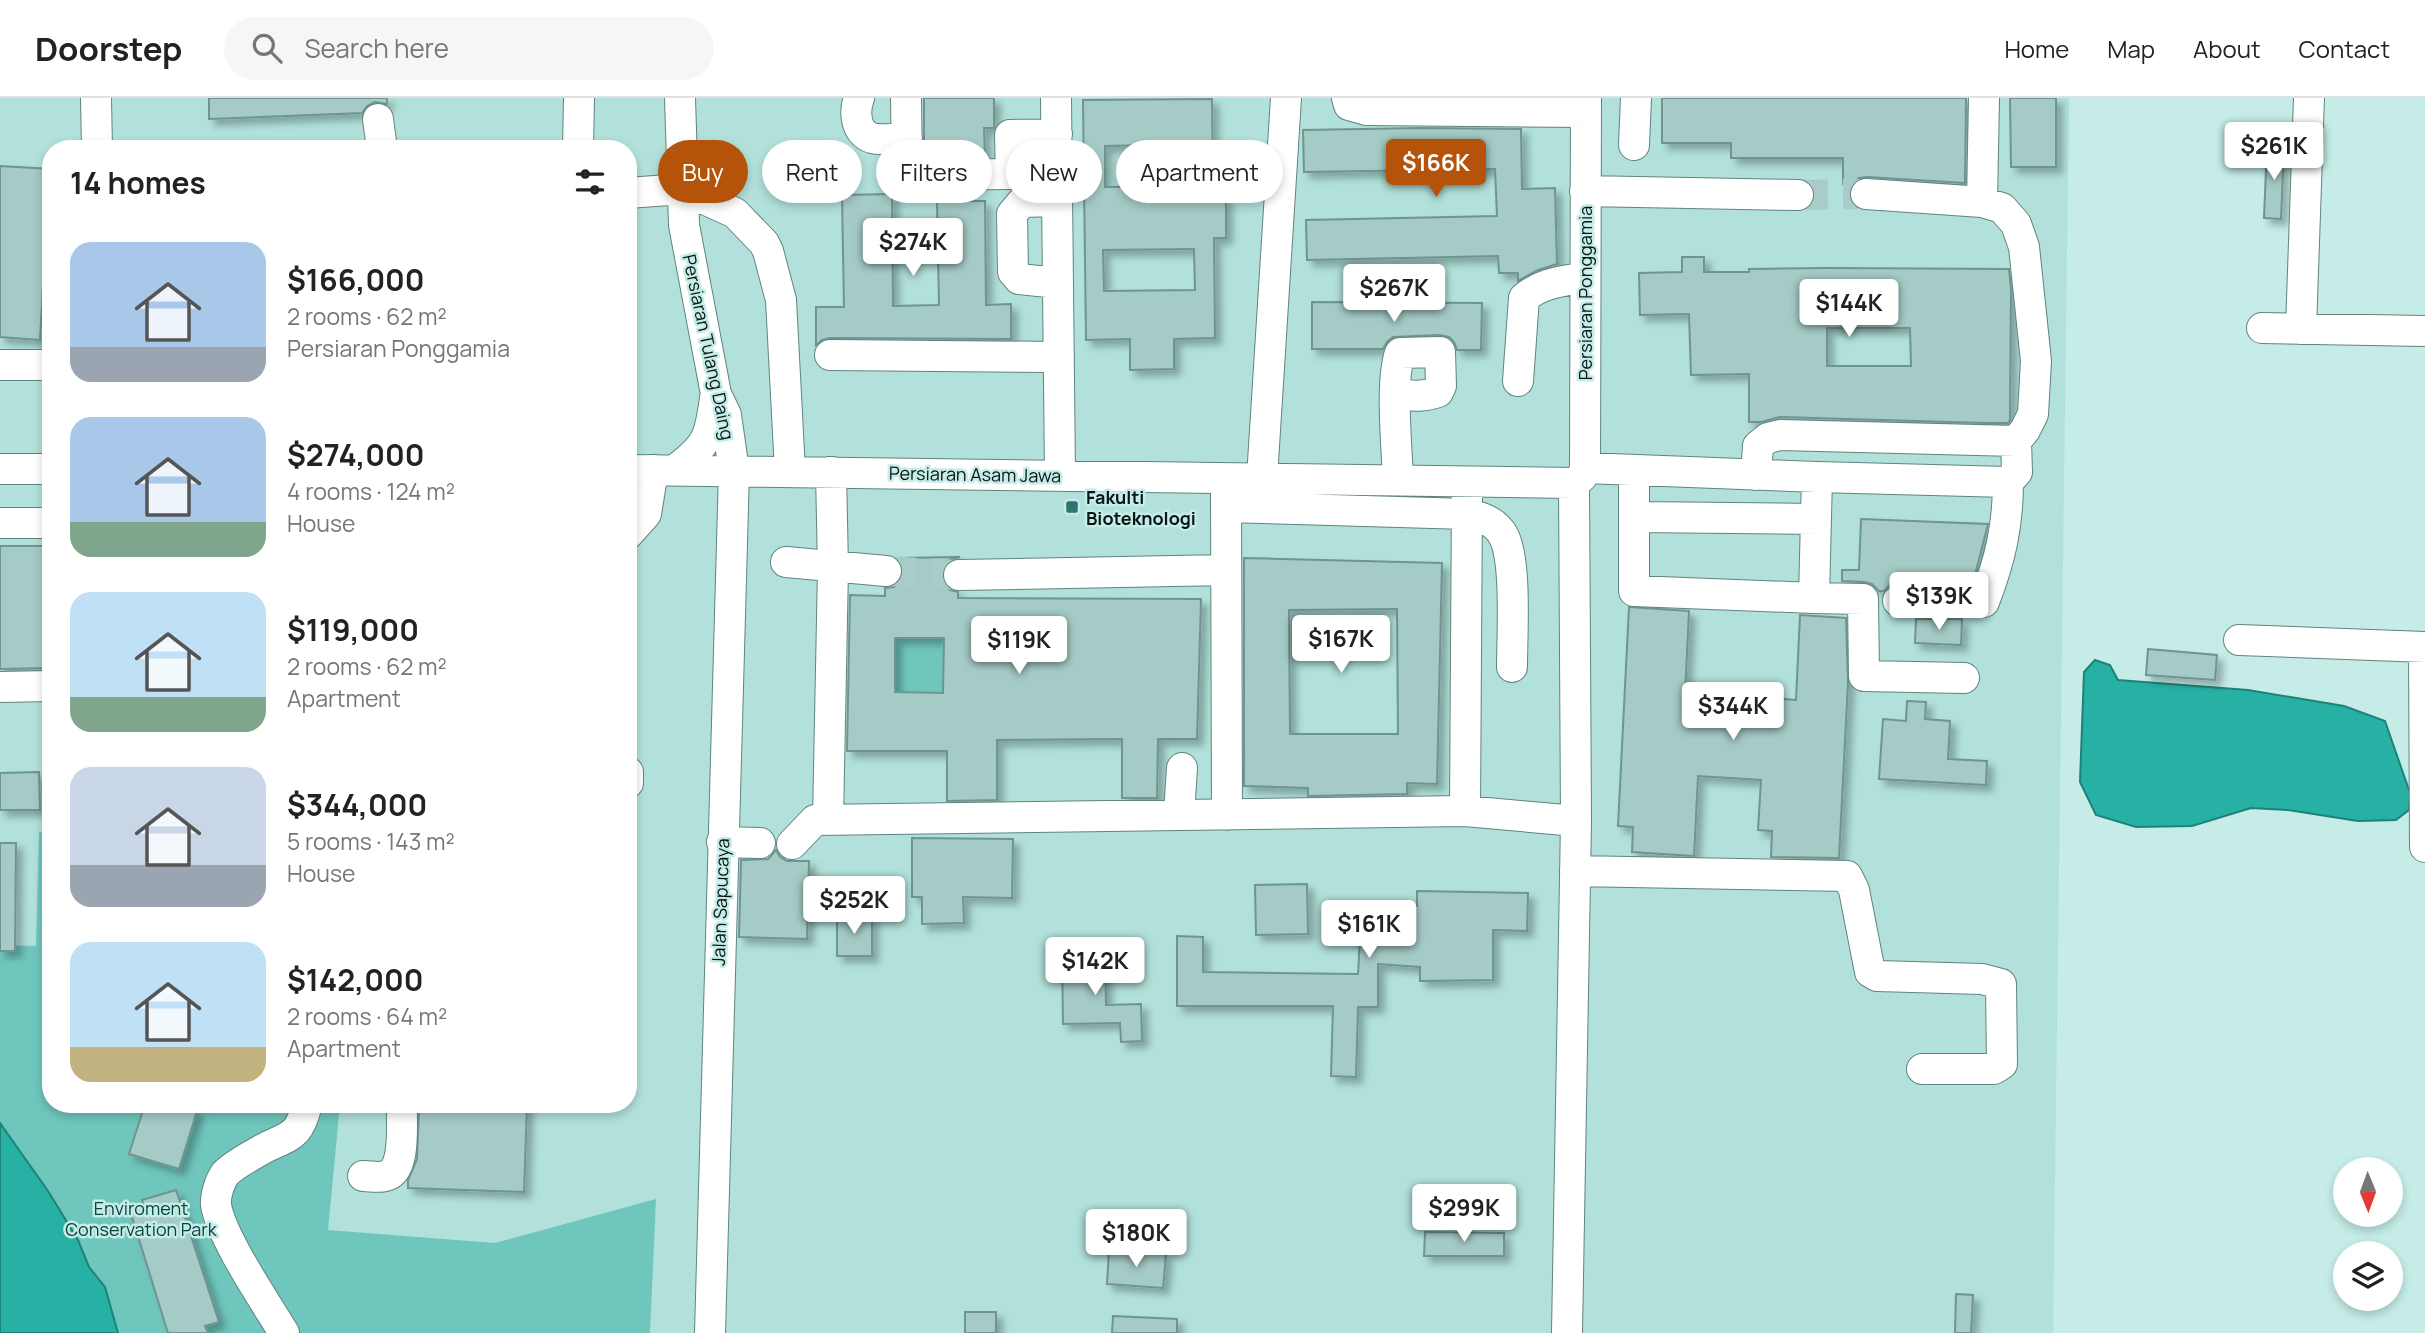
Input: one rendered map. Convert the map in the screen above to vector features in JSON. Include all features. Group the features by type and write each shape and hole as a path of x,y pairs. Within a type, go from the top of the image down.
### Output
{"street":[{"path":"96,98 97,140"},
{"path":"578,140 579,98"},
{"name":"Persiaran Tulang Daing","path":"680,98 681,140"},
{"path":"859,98 855,116 866,135 872,138 907,138"},
{"path":"906,98 907,175 1011,174 1010,135 1057,134"},
{"path":"1056,98 1057,140"},
{"path":"1262,478 1286,98"},
{"path":"1347,98 1349,105 1367,110 1586,105"},
{"path":"1634,145 1636,98"},
{"path":"1982,202 1984,98"},
{"path":"2301,329 2309,98"},
{"name":"Persiaran Ponggamia","path":"1567,1333 1586,105"},
{"path":"378,119 381,140"},
{"path":"637,192 658,191"},
{"path":"1585,191 1798,195"},
{"path":"1866,194 1982,202 2002,208 2016,225 2024,247 2036,361 2033,414 2017,441 2017,472 2008,482 2008,517 2001,557 1984,602 1898,601"},
{"name":"Persiaran Tulang Daing","path":"683,203 684,225 716,394 726,415 734,471"},
{"path":"713,203 735,213 764,243 768,251 782,309 790,471"},
{"path":"1021,203 1012,214 1013,272 1019,279 1058,283"},
{"path":"1057,203 1060,475"},
{"path":"1518,380 1524,298 1532,291 1553,283 1585,277"},
{"path":"2262,328 2425,331"},
{"path":"830,355 1059,357"},
{"path":"0,365 42,365"},
{"path":"1396,393 1398,480"},
{"path":"637,524 646,514 652,470 699,450 710,433 716,394"},
{"path":"1756,475 1758,446 1768,438 1780,435 2017,441"},
{"path":"0,468 42,469"},
{"name":"Persiaran Asam Jawa","path":"652,470 1467,481 1634,470 2008,482"},
{"path":"1634,470 1634,591 1863,599 1864,677 1964,678"},
{"name":"Jalan Sapucaya","path":"710,1333 734,471"},
{"path":"828,820 833,568 831,472"},
{"path":"1814,598 1817,477"},
{"path":"1226,478 1227,815"},
{"path":"1465,811 1467,481"},
{"path":"1226,507 1466,514 1485,517 1502,532 1511,552 1512,667"},
{"path":"1635,517 1816,519"},
{"path":"0,523 42,523"},
{"path":"786,562 886,571"},
{"path":"959,575 1226,570"},
{"path":"2239,640 2424,647 2425,846"},
{"path":"0,687 42,687"},
{"path":"1179,814 1182,768"},
{"path":"792,844 815,820 1465,811 1576,821"},
{"path":"722,842 760,843"},
{"path":"1575,871 1847,876 1854,890 1870,972 1877,976 1982,979 2001,984 2002,1064 1994,1069 1922,1069"},
{"path":"284,1333 254,1285 216,1204 226,1173 262,1150 286,1141 302,1124 305,1113"},
{"path":"363,1176 387,1177 397,1169 401,1157 402,1113"}],"shaded area":[{"path":"0,98 2069,98 2053,1333 0,1333"},
{"path":"2095,660 2110,665 2118,680 2248,690 2344,706 2385,721 2410,793 2409,810 2396,820 2358,821 2288,810 2251,808 2192,826 2136,827 2096,815 2080,782 2084,672"},
{"path":"0,1123 48,1191 78,1240 89,1267 105,1287 118,1333 0,1333"}],"green space":[{"path":"895,638 944,638 943,693 895,692"},
{"name":"Enviroment Conservation Park","path":"39,832 42,832 42,1113 339,1113 328,1230 495,1243 656,1199 650,1333 0,1333 0,945 36,946"}],"building":[{"path":"209,98 387,98 387,104 375,102 367,106 362,113 209,119"},
{"path":"924,98 994,98 994,128 984,128 984,140 924,140"},
{"path":"1662,98 1966,98 1965,183 1867,177 1859,178 1852,184 1843,184 1843,158 1731,158 1731,143 1662,143"},
{"path":"2010,98 2056,98 2056,167 2011,167"},
{"path":"1212,99 1212,140 1116,140 1116,146 1105,146 1105,187 1116,187 1116,203 1226,203 1226,238 1214,238 1215,338 1174,339 1174,369 1130,370 1130,339 1086,340 1084,203 1102,203 1102,140 1084,140 1083,100","holes":["1194,249 1195,290 1104,291 1103,250"]},
{"path":"1521,129 1522,189 1555,188 1557,264 1518,281 1518,273 1499,273 1498,256 1307,260 1306,220 1497,216 1495,169 1304,172 1303,130"},
{"path":"2267,146 2284,146 2281,219 2264,218"},
{"path":"0,166 42,168 40,340 0,337"},
{"path":"876,194 876,203 892,203 893,306 939,305 937,203 985,203 986,305 1011,304 1011,339 830,338 816,345 816,307 844,307 842,203 862,203 862,195"},
{"path":"1682,257 1704,257 1704,272 1827,268 2009,269 2010,420 2008,423 1985,423 1780,417 1749,422 1749,374 1691,375 1689,314 1640,315 1639,273 1682,272","holes":["1827,328 1910,328 1911,366 1827,366"]},
{"path":"1312,302 1482,303 1481,350 1457,350 1449,337 1440,335 1393,337 1383,349 1312,349"},
{"path":"1861,519 1988,524 1975,575 1940,574 1940,584 1898,584 1879,591 1872,584 1842,581 1842,570 1859,570"},
{"path":"0,546 42,546 42,668 0,669"},
{"path":"960,557 949,560 943,567 942,575 944,585 958,592 958,598 1201,599 1197,739 1158,739 1157,798 1122,798 1122,739 997,740 997,800 947,801 947,751 847,751 850,595 885,596 885,588 894,587 900,582 903,573 902,564 897,558","holes":["895,638 944,638 943,693 895,692"]},
{"path":"1244,558 1442,563 1437,784 1407,783 1407,794 1308,796 1308,788 1244,786","holes":["1397,609 1398,734 1290,734 1289,610"]},
{"path":"1629,607 1689,611 1685,693 1711,696 1709,712 1755,715 1755,697 1796,700 1800,615 1846,618 1848,682 1839,858 1771,857 1772,831 1758,830 1761,780 1698,776 1694,856 1632,852 1633,827 1618,826"},
{"path":"1916,619 1962,619 1961,645 1915,643"},
{"path":"2148,649 2217,655 2215,680 2146,675"},
{"path":"1907,701 1926,702 1925,719 1950,721 1948,759 1987,761 1986,785 1879,779 1883,719 1906,721"},
{"path":"39,772 40,810 0,810 0,773"},
{"path":"912,838 1013,839 1012,898 963,897 964,923 922,924 922,897 912,897"},
{"path":"0,843 16,843 15,951 0,951"},
{"path":"776,850 780,857 787,861 809,861 807,939 739,937 741,860 768,859"},
{"path":"1307,884 1308,934 1256,935 1255,885"},
{"path":"1417,891 1528,893 1527,931 1493,930 1493,980 1420,981 1420,967 1378,964 1378,1007 1358,1007 1356,1077 1331,1076 1333,1006 1177,1006 1177,936 1203,937 1203,972 1358,974 1360,939 1348,938 1351,902 1417,906"},
{"path":"837,917 872,917 872,956 837,956"},
{"path":"1105,953 1106,1005 1141,1004 1142,1041 1121,1042 1120,1023 1063,1024 1062,954"},
{"path":"142,1113 196,1113 179,1169 129,1154"},
{"path":"419,1113 527,1113 524,1192 408,1188 408,1180 417,1159"},
{"path":"176,1190 219,1322 205,1326 208,1333 168,1333 129,1207 143,1203 142,1200"},
{"path":"1425,1232 1504,1233 1504,1256 1424,1256"},
{"path":"1109,1249 1166,1254 1163,1288 1107,1284"},
{"path":"1956,1294 1973,1295 1971,1333 1955,1333"},
{"path":"965,1312 996,1312 996,1333 965,1333"},
{"path":"1113,1316 1177,1319 1177,1333 1112,1333"}],"tunnel":[{"path":"1798,195 1866,194"},
{"path":"886,571 959,575"}],"place":[{"name":"Fakulti Bioteknologi","path":"1072,507"}]}
